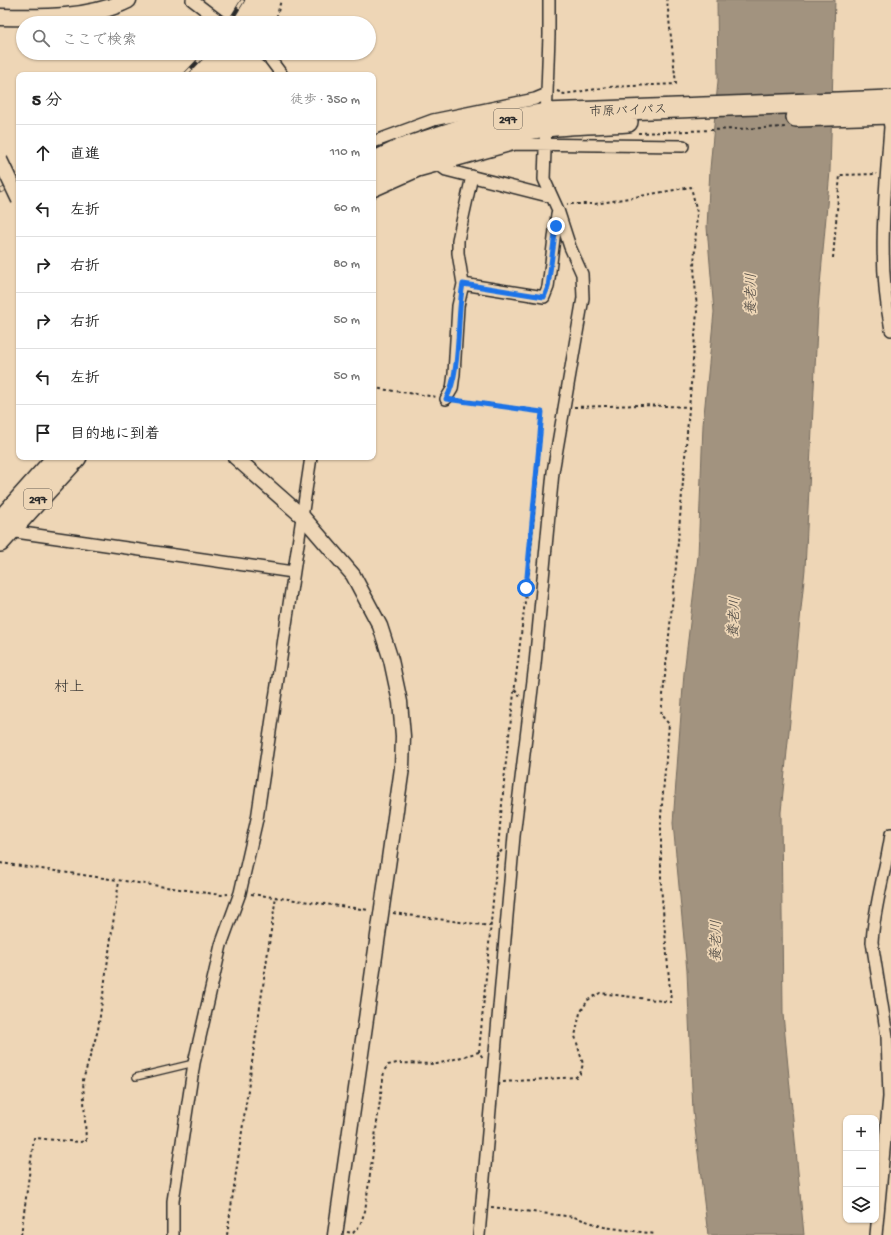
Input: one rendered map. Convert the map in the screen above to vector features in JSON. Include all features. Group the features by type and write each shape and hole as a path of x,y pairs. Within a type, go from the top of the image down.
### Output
{"highway":[{"name":"市原バイパス","path":"376,161 400,149 470,126 546,113 648,120 868,109 890,116"},
{"name":"市原バイパス","path":"376,175 402,163 546,113"},
{"name":"297","path":"3,531 54,460"},
{"name":"297","path":"3,531 74,460"}],"main road":[{"path":"51,16 102,9 128,0"},
{"path":"0,17 16,18"}],"street":[{"path":"192,0 213,16"},
{"path":"479,1235 514,836 535,664 553,472 583,291 582,274 544,179 549,0"},
{"path":"271,60 280,72"},
{"path":"376,141 433,120 535,99 546,113 683,146"},
{"path":"376,190 418,171 515,144 546,113"},
{"path":"890,116 888,179 882,256 883,280 891,330"},
{"path":"0,160 16,194"},
{"path":"439,165 446,170 472,176 555,204"},
{"path":"446,399 452,389 458,306 463,284 458,252 458,240 472,176"},
{"path":"463,284 544,297 548,287 555,204"},
{"path":"239,460 303,517 352,574 380,626 391,660 400,702 404,736 402,768 336,1233"},
{"path":"172,1235 172,1201 194,1063 221,946 240,893 257,819 311,460"},
{"path":"3,531 293,572"},
{"path":"876,1235 889,1097 889,1036 872,942 873,929 891,834"}],"lane":[{"path":"136,1077 194,1063"}],"path":[{"path":"277,16 281,0"},
{"path":"546,113 564,94 609,87 676,84 667,0"},
{"path":"648,120 788,127"},
{"path":"833,258 840,175 867,173 888,179"},
{"path":"492,1083 576,1077 580,1074 583,1064 575,1036 576,1023 588,1000 600,993 671,1002 661,886 661,816 669,724 661,715 697,312 694,266 697,212 691,187 589,205 555,204"},
{"path":"376,388 542,412 530,559 506,761 479,1052 493,1071"},
{"path":"563,406 641,405 688,408"},
{"path":"0,863 222,895 240,893 276,896 490,926"},
{"path":"21,1235 34,1138 80,1142 86,1141 83,1080 98,1030 118,881"},
{"path":"227,1235 276,896"},
{"path":"336,1233 353,1233 360,1225 365,1211 384,1071 388,1065 397,1063 437,1064 479,1052"},
{"path":"482,1206 574,1217 604,1227 656,1234"}],"water":[{"name":"養老川","path":"717,0 835,0 830,171 818,308 805,569 781,812 783,1014 804,1235 708,1235 693,1112 687,971 673,823 684,673 698,556 703,425 714,312 707,227 710,169 718,81"}],"railway":[{"path":"233,16 243,0"},
{"path":"188,72 199,60"},
{"path":"0,191 16,184"}],"district":[{"name":"村上","path":"69,686"}],"route":[{"path":"526,588 530,559 542,412 446,399 452,389 458,330 458,306 463,284 544,297 547,293 556,226"}]}
